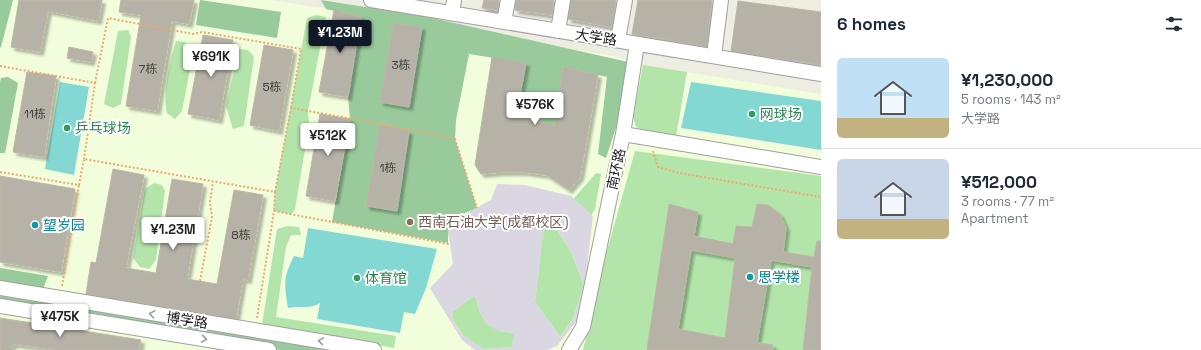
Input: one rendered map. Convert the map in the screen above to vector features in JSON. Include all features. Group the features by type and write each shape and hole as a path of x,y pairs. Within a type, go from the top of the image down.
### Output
{"street":[{"name":"大学路","path":"371,0 453,7 504,22 821,74"},
{"path":"504,22 508,0"},
{"path":"558,31 563,0"},
{"path":"618,40 625,0"},
{"path":"714,56 721,0"},
{"path":"623,134 637,44"},
{"name":"南环路","path":"569,350 583,327 623,134 821,168"},
{"name":"博学路","path":"0,288 179,319 374,350"},
{"name":"博学路","path":"0,306 269,350"}],"path":[{"path":"60,298 84,159 95,83 108,18 194,34 202,32 301,49 275,192 274,211 255,331"},
{"path":"0,66 95,83"},
{"path":"291,108 455,139 477,208"},
{"path":"649,138 658,167 731,183 821,197"},
{"path":"84,159 275,192"},
{"path":"0,172 79,185"},
{"path":"200,281 212,217 210,202 213,182"},
{"path":"274,211 449,244"}],"shaded area":[{"name":"西南石油大学(成都校区)","path":"0,0 272,0 614,56 637,64 821,94 821,350 0,350"},
{"name":"乒乓球场","path":"60,82 89,87 74,175 45,169"},
{"name":"网球场","path":"691,82 821,101 821,150 681,128"},
{"path":"497,184 525,185 571,196 593,216 585,284 577,320 557,346 547,350 475,350 462,340 430,288 453,264 448,230 454,220 491,200","holes":["547,228 558,231 571,252 584,285 573,319 560,337 535,302 543,233","475,295 480,313 486,324 499,331 514,333 512,347 483,349 463,335 452,318 453,311"]},
{"name":"体育馆","path":"308,228 437,249 426,288 415,314 404,312 400,333 317,319 320,303 308,307 288,308 285,287 286,276 294,256 303,258"}],"green space":[{"path":"0,0 13,0 1,47 0,47"},
{"path":"200,0 281,12 277,38 196,25"},
{"path":"321,0 428,17 637,64 606,158 598,154 607,77 563,67 554,125 516,117 526,63 469,54 456,120 455,139 477,208 459,216 452,223 448,235 448,243 332,222 350,119 348,97 361,17 326,9"},
{"path":"316,15 326,17 308,111 309,126 295,209 292,214 274,211 275,192 307,18"},
{"path":"128,30 131,37 121,104 113,108 104,104 118,31"},
{"path":"176,41 185,42 192,55 182,111 175,119 167,113 165,96 169,67"},
{"path":"239,49 248,50 254,57 244,126 233,129 226,106"},
{"path":"643,65 687,72 676,137 645,131 636,127 633,117"},
{"path":"8,77 18,83 5,153 0,153 0,82 1,78"},
{"path":"635,151 821,176 821,350 583,350 604,261"},
{"path":"596,173 601,174 595,209 589,219 569,204"},
{"path":"154,183 162,185 165,191 156,260 149,269 140,267 133,258 145,189"},
{"path":"287,226 299,227 301,235 291,235 286,247 276,317 396,336 394,348 262,325 277,229"},
{"path":"547,228 558,231 571,252 584,285 573,319 560,337 535,302 543,232"},
{"path":"0,268 48,276 43,289 0,282"},
{"path":"0,291 360,350 280,350 0,306"},
{"path":"475,295 480,313 499,331 515,333 512,347 483,349 463,335 452,318 453,311"}],"building":[{"path":"19,0 102,0 98,21 48,11 40,52 11,47"},
{"path":"121,0 194,0 189,24 172,21 157,111 126,106 141,15 119,12"},
{"path":"484,0 499,0 498,10 482,8"},
{"path":"516,0 554,0 552,15 515,10"},
{"path":"571,0 616,0 612,27 568,19"},
{"path":"638,0 712,0 707,47 632,34"},
{"path":"738,1 821,12 821,65 731,51"},
{"path":"334,10 361,17 348,97 319,92"},
{"path":"393,23 422,27 409,107 380,102"},
{"path":"203,35 233,40 219,120 188,114"},
{"path":"264,45 293,50 279,131 250,125"},
{"path":"69,47 93,52 91,62 67,58"},
{"path":"492,57 526,63 516,117 554,125 563,67 598,75 580,177 569,190 546,175 523,172 481,174 475,165"},
{"path":"27,72 56,76 44,157 13,152"},
{"path":"320,114 350,119 335,201 306,196"},
{"path":"380,125 409,131 397,211 366,206"},
{"path":"113,169 144,175 126,268 156,273 172,179 203,184 187,279 217,284 234,190 263,195 248,280 243,279 236,319 86,294 91,262 96,263"},
{"name":"望岁园","path":"0,176 75,189 61,272 0,262"},
{"name":"思学楼","path":"669,204 698,212 694,236 733,244 736,226 752,227 757,204 768,205 780,214 786,228 783,252 814,257 817,241 821,241 821,350 803,350 812,267 771,260 757,343 773,345 773,350 647,350","holes":["691,250 735,258 725,338 678,329"]},
{"path":"0,318 141,340 139,350 59,350 14,344 9,350 0,350"}],"place":[{"name":"网球场","path":"752,114"},
{"name":"乒乓球场","path":"67,128"},
{"name":"西南石油大学(成都校区)","path":"410,222"},
{"name":"望岁园","path":"35,225"},
{"name":"思学楼","path":"750,277"},
{"name":"体育馆","path":"357,278"}]}
